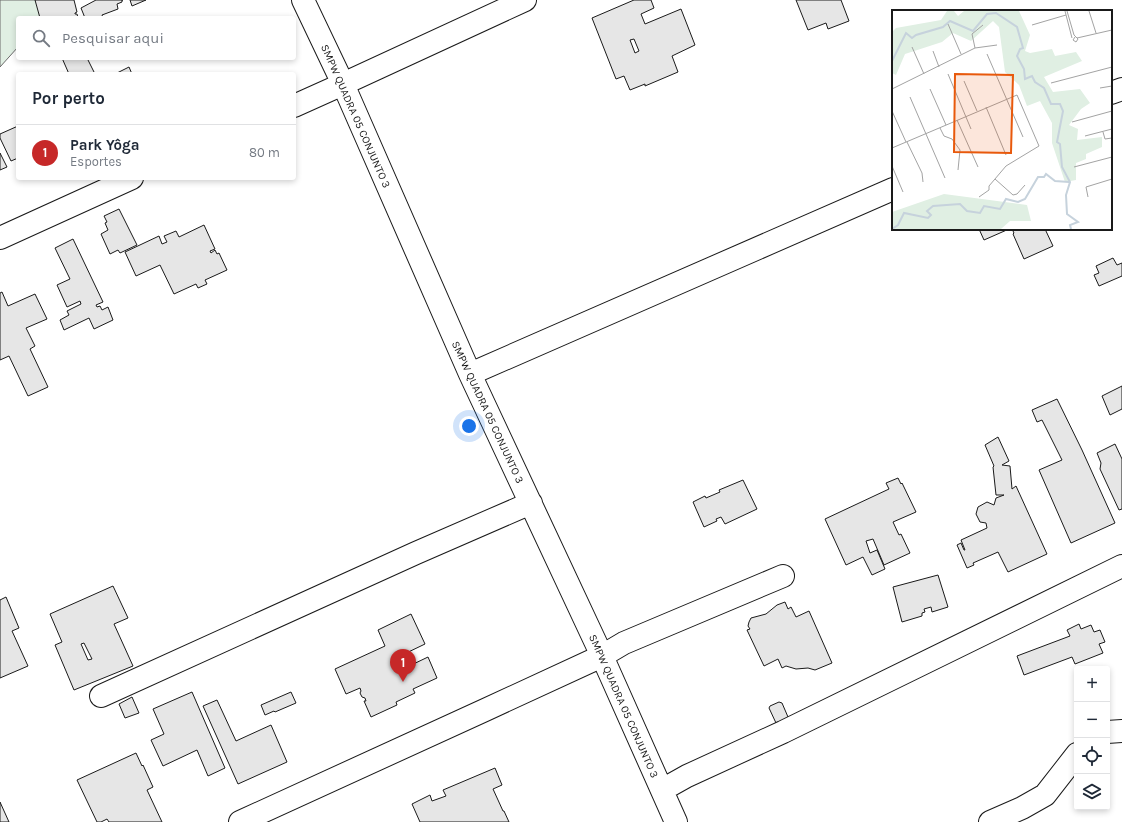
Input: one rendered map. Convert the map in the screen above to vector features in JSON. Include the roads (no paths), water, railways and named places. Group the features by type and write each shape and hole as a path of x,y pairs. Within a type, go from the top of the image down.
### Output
{"street":[{"name":"SMPW QUADRA 05 CONJUNTO 3","path":"303,0 343,84 470,374 602,656 676,822"},
{"path":"296,105 525,0"},
{"path":"1112,93 1122,89"},
{"path":"0,238 128,180"},
{"path":"470,374 892,189"},
{"path":"101,696 409,556 531,503"},
{"path":"662,790 687,776 783,732 1122,566"},
{"path":"240,822 602,656 624,643 783,576"},
{"path":"1110,732 1122,731"},
{"path":"990,822 1022,808 1045,795 1074,758"}],"place":[{"name":"Park Yôga","path":"403,682"}]}
